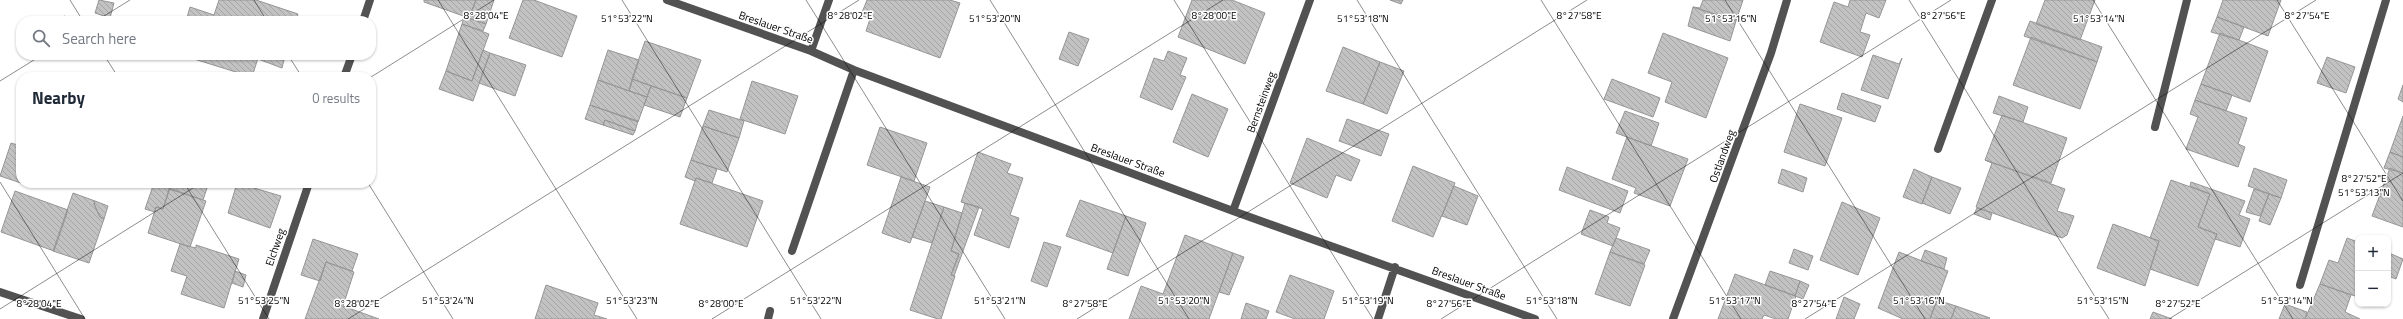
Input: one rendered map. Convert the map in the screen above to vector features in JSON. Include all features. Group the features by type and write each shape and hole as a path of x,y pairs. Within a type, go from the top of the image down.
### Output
{"street":[{"path":"365,16 370,0"},
{"name":"Breslauer Straße","path":"667,0 811,51 854,70 1233,211 1395,267 1535,319"},
{"path":"811,51 829,0"},
{"name":"Bernsteinweg","path":"1233,211 1310,0"},
{"name":"Ostlandweg","path":"1673,319 1771,54 1787,0"},
{"path":"1938,149 1992,0"},
{"path":"2155,127 2187,0"},
{"path":"2300,285 2386,0"},
{"path":"346,72 350,60"},
{"path":"792,251 854,70"},
{"name":"Elchweg","path":"263,319 307,188"},
{"path":"1378,319 1395,267"},
{"path":"0,292 75,318"}],"building":[{"path":"99,0 114,3 111,16 104,16 95,13"},
{"path":"219,0 256,0 298,14 297,16 187,16 190,7 214,15"},
{"path":"424,0 476,0 469,18 424,2"},
{"path":"476,0 494,0 486,24 469,18"},
{"path":"523,0 534,0 577,16 562,57 509,38"},
{"path":"867,0 950,0 960,3 940,58 866,31 870,19 861,15"},
{"path":"1192,0 1232,0 1265,13 1245,64 1178,37"},
{"path":"1390,0 1403,0 1401,4"},
{"path":"1703,0 1743,0 1736,21 1693,7 1700,8"},
{"path":"1850,0 1886,0 1879,18 1866,13 1860,32 1870,35 1862,57 1820,42 1834,2 1848,7"},
{"path":"2045,0 2095,0 2080,40 2036,24"},
{"path":"2223,0 2281,0 2268,36 2217,17"},
{"path":"1693,7 1736,21 1730,41 1688,26"},
{"path":"464,17 486,24 483,31 462,24"},
{"path":"2217,17 2244,27 2239,40 2211,32"},
{"path":"2030,21 2102,47 2097,62 2024,36"},
{"path":"462,24 489,34 472,81 446,71"},
{"path":"1069,32 1089,39 1078,66 1059,59"},
{"path":"1663,33 1728,58 1706,118 1665,102 1672,82 1648,73"},
{"path":"2220,33 2268,51 2250,102 2201,84"},
{"path":"2031,37 2097,62 2080,109 2013,85"},
{"path":"645,41 701,60 687,98 632,79"},
{"path":"1343,47 1380,62 1363,104 1326,91"},
{"path":"483,50 490,53 473,101 439,89 446,71 472,81"},
{"path":"608,50 639,60 629,91 598,80"},
{"path":"1168,51 1187,58 1180,75 1186,77 1172,110 1140,97 1154,58 1164,61"},
{"path":"490,53 526,65 515,96 479,83"},
{"path":"1873,55 1899,64 1902,58 1888,99 1861,90"},
{"path":"2327,57 2355,67 2346,93 2317,83"},
{"path":"197,60 257,60 254,72 236,72"},
{"path":"261,60 284,60 282,68"},
{"path":"1380,62 1404,71 1387,114 1363,104"},
{"path":"632,79 651,86 647,97 629,91"},
{"path":"1612,79 1660,98 1653,117 1604,99"},
{"path":"598,80 647,97 638,122 590,105"},
{"path":"752,81 798,96 785,134 740,119"},
{"path":"2201,84 2232,95 2226,111 2195,100"},
{"path":"2403,85 2403,102 2398,99"},
{"path":"651,86 687,98 680,117 644,105"},
{"path":"1842,93 1881,106 1875,122 1837,109"},
{"path":"1192,94 1228,109 1208,157 1173,142"},
{"path":"1999,96 2028,107 2023,122 1993,113"},
{"path":"2195,100 2247,118 2238,144 2245,147 2238,167 2186,149 2198,117 2190,114"},
{"path":"1800,104 1842,118 1825,166 1784,152"},
{"path":"590,105 638,121 635,131 605,120 603,125 585,119"},
{"path":"709,110 744,121 739,138 703,126"},
{"path":"1625,111 1659,123 1651,146 1616,133"},
{"path":"2002,115 2067,138 2051,183 1985,160"},
{"path":"2403,116 2403,157 2390,152"},
{"path":"1347,119 1389,134 1381,156 1339,141"},
{"path":"605,120 635,131 633,135 603,125"},
{"path":"703,126 739,138 727,172 691,160"},
{"path":"880,127 927,143 914,181 867,165"},
{"path":"1627,137 1688,159 1670,206 1634,193 1636,188 1612,179"},
{"path":"1307,138 1360,160 1351,181 1336,175 1327,198 1290,183"},
{"path":"11,143 16,144 16,181 0,176"},
{"path":"978,152 1011,164 1007,173 1023,178 1010,215 1019,218 1009,248 974,235 983,209 961,202"},
{"path":"2390,152 2403,157 2403,173 2384,168"},
{"path":"691,160 717,169 712,183 696,178 695,181 685,177"},
{"path":"1985,160 2065,189 2057,211 2074,216 2067,235 2062,238 1976,207 1992,163"},
{"path":"1413,166 1455,183 1433,237 1392,221"},
{"path":"1567,167 1628,191 1620,213 1559,190"},
{"path":"2254,168 2287,180 2281,198 2248,186"},
{"path":"2390,168 2403,173 2403,227 2372,216"},
{"path":"1782,169 1807,178 1803,192 1778,183"},
{"path":"1914,169 1932,177 1922,204 1903,197"},
{"path":"901,177 930,187 910,243 882,233"},
{"path":"1932,177 1961,188 1950,214 1922,203"},
{"path":"696,178 763,201 747,247 680,224"},
{"path":"2171,180 2210,194 2198,227 2217,234 2198,286 2150,269 2159,241 2150,238"},
{"path":"2191,182 2245,201 2239,215 2250,219 2240,247 2215,239 2217,234 2198,227 2210,194 2190,186"},
{"path":"1454,186 1478,196 1467,225 1442,216"},
{"path":"152,188 170,188 163,209 156,207 155,212 145,209"},
{"path":"169,188 207,188 203,200"},
{"path":"236,188 254,188 281,196 270,228 228,213"},
{"path":"169,189 206,201 190,247 148,233 156,207 163,209"},
{"path":"2254,189 2269,194 2260,216 2246,212"},
{"path":"15,191 68,210 54,251 1,232"},
{"path":"73,193 95,201 94,204 100,217 104,219 89,263 53,251"},
{"path":"2269,194 2281,198 2270,225 2259,221"},
{"path":"1080,200 1126,216 1113,253 1066,236"},
{"path":"95,201 108,206 104,219 100,217 94,204"},
{"path":"925,201 944,207 932,243 912,237"},
{"path":"1842,202 1880,218 1858,275 1820,260"},
{"path":"965,203 979,207 954,276 951,275 959,254 951,251"},
{"path":"944,207 962,213 951,251 959,254 951,275 955,276 941,319 938,319 910,310"},
{"path":"1977,208 1992,213 1990,220 1974,214"},
{"path":"1590,210 1609,217 1607,223 1620,228 1613,246 1581,234"},
{"path":"1126,216 1146,223 1128,276 1107,269"},
{"path":"2113,224 2159,241 2145,286 2097,268"},
{"path":"1185,235 1233,253 1209,319 1129,319 1141,286 1163,294"},
{"path":"1616,238 1650,250 1644,264 1610,252"},
{"path":"2347,238 2355,241 2355,296 2320,284 2329,260 2338,263"},
{"path":"313,239 358,254 352,271 326,262 320,281 301,275"},
{"path":"1044,242 1061,247 1047,287 1031,281"},
{"path":"180,244 196,248 196,245 239,259 224,308 181,294 187,276 171,271"},
{"path":"1794,249 1813,256 1808,270 1789,263"},
{"path":"1925,250 1947,258 1944,269 1921,261"},
{"path":"1610,252 1645,265 1630,306 1595,294"},
{"path":"1899,252 1948,271 1930,319 1903,319 1878,308"},
{"path":"1233,253 1244,257 1229,295 1219,292"},
{"path":"2391,254 2403,259 2396,279 2391,277"},
{"path":"326,262 354,272 343,306 379,319 305,319"},
{"path":"235,271 246,275 243,287 232,283"},
{"path":"1770,271 1800,281 1795,296 1765,285"},
{"path":"1735,274 1796,296 1788,319 1776,319 1764,315 1762,319 1718,319"},
{"path":"1290,275 1334,291 1324,319 1295,319 1276,312"},
{"path":"1800,281 1809,285 1803,299 1795,296"},
{"path":"2320,284 2351,295 2345,312 2360,319 2305,319"},
{"path":"546,285 598,303 594,315 607,319 535,319"},
{"path":"1844,297 1860,304 1854,319 1836,319"},
{"path":"1937,300 1956,306 1951,319 1930,318"},
{"path":"1246,303 1269,311 1266,319 1241,319"},
{"path":"2285,304 2307,312 2305,319 2279,319"},
{"path":"1956,306 1990,318 1951,319"},
{"path":"2153,312 2172,319 2150,319"}]}
